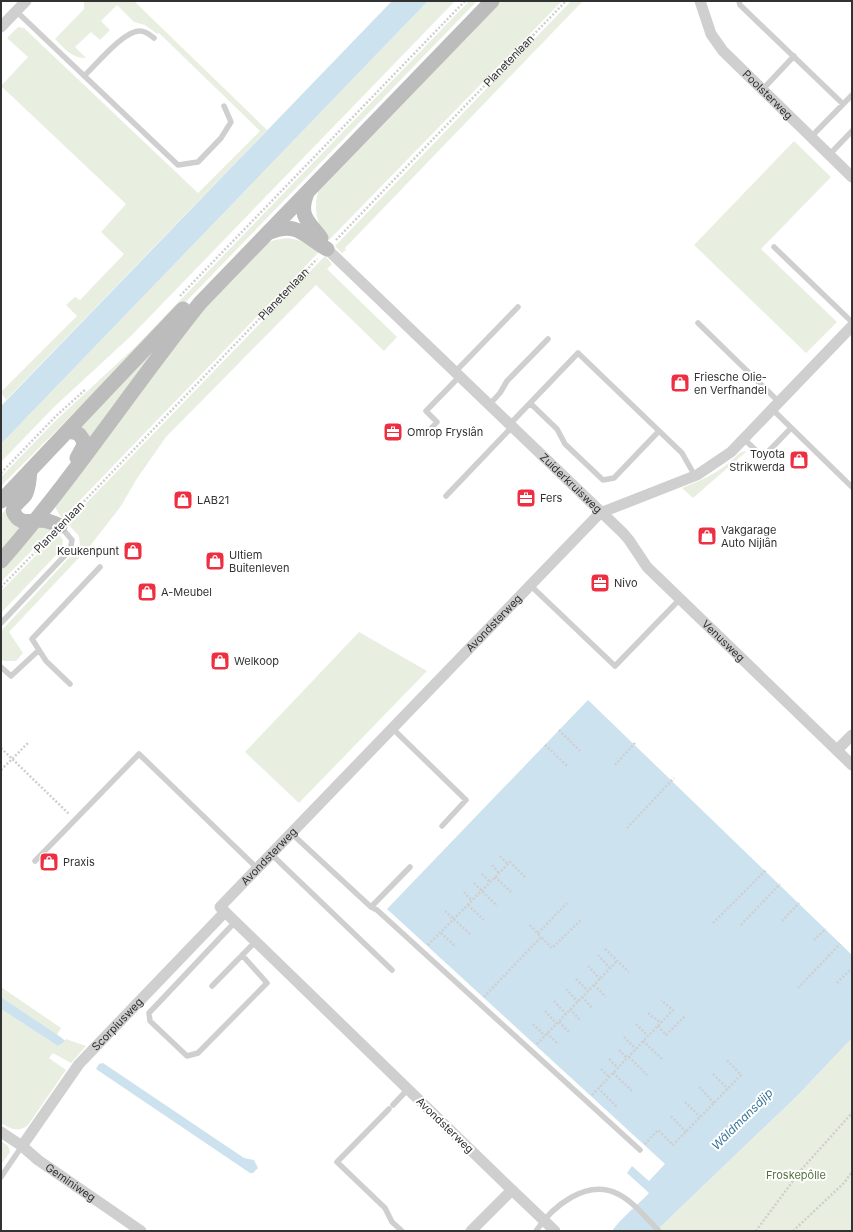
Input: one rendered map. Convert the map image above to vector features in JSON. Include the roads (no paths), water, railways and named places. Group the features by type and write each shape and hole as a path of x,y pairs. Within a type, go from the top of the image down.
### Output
{"main road":[{"path":"1,501 189,303 482,1"},
{"name":"Planetenlaan","path":"1,561 72,474 156,357 200,303 492,1"},
{"path":"307,193 304,204 305,215 310,226 320,236 327,249"},
{"path":"267,233 282,228 298,229 327,249"},
{"path":"67,432 74,431 78,433 84,442 72,474"},
{"path":"30,471 26,494 15,506 13,512 22,522 35,520 51,522 60,526"},
{"path":"51,501 50,509 60,526"}],"street":[{"path":"1,27 26,1"},
{"name":"Poolsterweg","path":"700,1 707,25 716,42 731,60 852,177"},
{"name":"Zuiderkruisweg","path":"327,249 600,513 695,476 720,461 744,439 852,326"},
{"name":"Avondsterweg","path":"555,1231 220,907 600,513"},
{"name":"Venusweg","path":"600,513 629,540 647,568 852,765"},
{"path":"837,750 852,735"},
{"name":"Scorpiusweg","path":"22,1146 79,1064 225,912"},
{"name":"Geminiweg","path":"1,1132 22,1146 38,1160 141,1231"},
{"path":"471,1231 512,1190"}],"lane":[{"path":"739,1 740,5 843,104"},
{"path":"16,11 178,165 198,162 221,138 231,122 224,106"},
{"path":"84,76 129,33 140,31 147,32 154,38"},
{"path":"761,90 794,56"},
{"path":"811,138 852,95"},
{"path":"829,155 852,131"},
{"path":"774,246 852,322"},
{"path":"425,434 437,422 426,411 457,374 518,307"},
{"path":"698,323 776,405 791,428 852,487"},
{"path":"489,405 500,393 507,381 548,339"},
{"path":"446,496 511,426 530,403 578,353 682,453 695,476"},
{"path":"530,403 557,429 566,444 603,480 614,478 659,431"},
{"path":"744,439 763,457 791,428"},
{"path":"1,623 70,550 72,540 60,526"},
{"path":"70,684 46,661 32,639 100,568"},
{"path":"530,585 615,666 680,599"},
{"path":"1,667 11,676 39,650"},
{"path":"392,728 466,800 442,826"},
{"path":"35,861 139,754 257,868"},
{"path":"291,833 640,1150"},
{"path":"271,854 392,970"},
{"path":"371,907 410,867"},
{"path":"235,922 149,1013 150,1021 187,1056 198,1053 267,983 242,956"},
{"path":"212,986 255,942"},
{"path":"402,1231 392,1222 385,1208 338,1162 408,1089"},
{"path":"1,1177 22,1146"},
{"path":"536,1231 567,1199 589,1191 606,1190 618,1194 628,1200 659,1231"}],"water":[{"path":"392,1 428,1 1,444 1,406"},
{"name":"Wâldmansdjip","path":"588,700 852,955 852,1038 797,1096 656,1231 612,1231 649,1193 627,1173 632,1166 649,1181 665,1164 387,909"},
{"path":"1,997 65,1041 58,1046 1,1009"},
{"path":"103,1063 244,1158 254,1160 258,1168 253,1173 250,1173 96,1069 99,1064"}],"place":[{"name":"Friesche Olie- en Verfhandel","path":"680,383"},
{"name":"Omrop Fryslân","path":"393,432"},
{"name":"Toyota Strikwerda","path":"799,460"},
{"name":"Fers","path":"526,498"},
{"name":"LAB21","path":"183,500"},
{"name":"Vakgarage Auto Nijlân","path":"707,536"},
{"name":"Keukenpunt","path":"133,551"},
{"name":"Ultiem Buitenleven","path":"215,561"},
{"name":"Nivo","path":"600,583"},
{"name":"A-Meubel","path":"147,592"},
{"name":"Welkoop","path":"220,661"},
{"name":"Praxis","path":"49,862"}],"park label":[{"name":"Froskepôlle","path":"796,1175"}]}
